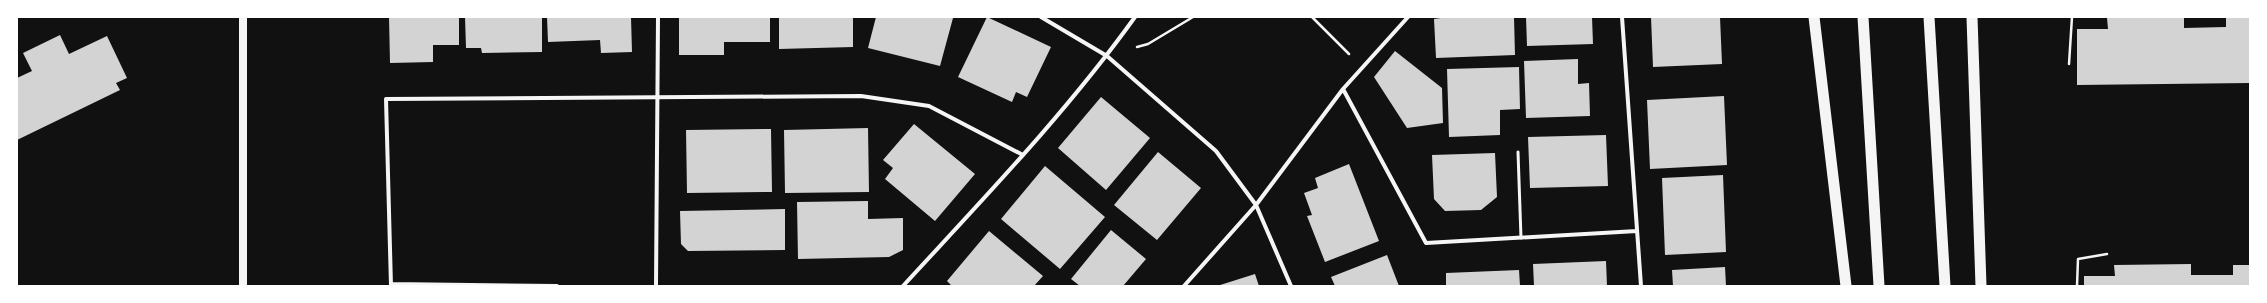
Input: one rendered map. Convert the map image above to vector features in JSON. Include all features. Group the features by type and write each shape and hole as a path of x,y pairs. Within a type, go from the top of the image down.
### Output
{"highway":[{"path":"1814,17 1846,286"},
{"path":"1863,17 1879,286"},
{"path":"1929,17 1945,286"},
{"path":"1972,17 1981,286"}],"main road":[{"path":"243,17 243,286"}],"street":[{"path":"656,286 658,17"},
{"path":"1041,17 1107,56 1216,151 1256,205 1290,286"},
{"path":"903,286 1023,155 1107,56 1135,17"},
{"path":"1184,286 1256,205 1343,89 1408,17"},
{"path":"1622,17 1641,286"},
{"path":"1343,89 1426,243 1637,231"},
{"path":"557,286 391,285 386,99 860,96 929,106 1023,155"}],"lane":[{"path":"1518,152 1521,238"}],"path":[{"path":"1107,56 1148,44 1193,17"},
{"path":"1312,17 1362,67"},
{"path":"2068,64 2072,17"},
{"path":"2077,286 2078,259 2108,254"}],"building":[{"path":"389,17 459,17 459,45 433,45 433,62 390,63"},
{"path":"465,17 542,17 542,52 482,53 481,48 466,48"},
{"path":"547,17 631,17 632,52 601,53 600,40 548,42"},
{"path":"679,17 770,17 770,42 724,42 724,55 679,55"},
{"path":"779,17 853,17 853,47 779,49"},
{"path":"876,17 953,18 940,66 868,48"},
{"path":"987,17 1051,47 1027,97 1016,92 1012,102 958,77"},
{"path":"1448,17 1514,17 1515,55 1436,58 1434,19"},
{"path":"1526,17 1592,17 1593,44 1527,46"},
{"path":"1651,17 1720,17 1722,64 1653,67"},
{"path":"2184,17 2184,28 2226,27 2226,18 2250,18 2250,83 2077,85 2077,29 2108,29 2107,18"},
{"path":"60,35 69,54 107,36 127,78 116,83 120,90 17,140 17,78 32,71 23,53"},
{"path":"1395,51 1442,88 1443,123 1407,128 1374,77"},
{"path":"1578,59 1578,84 1589,83 1590,116 1526,118 1524,61"},
{"path":"1519,67 1520,109 1500,110 1500,135 1449,137 1447,69"},
{"path":"1724,96 1727,165 1650,169 1647,100"},
{"path":"1101,97 1150,138 1106,190 1058,148"},
{"path":"914,124 975,174 935,221 885,179 893,168 883,160"},
{"path":"868,128 869,192 785,193 784,130"},
{"path":"771,129 772,192 687,193 686,130"},
{"path":"1606,135 1608,186 1530,188 1528,137"},
{"path":"1158,152 1201,188 1157,240 1114,205"},
{"path":"1495,153 1497,197 1481,210 1445,211 1434,199 1432,155"},
{"path":"1349,164 1379,241 1325,262 1307,216 1312,215 1304,193 1318,188 1315,178"},
{"path":"1045,166 1105,217 1060,269 1001,219"},
{"path":"1723,175 1726,252 1665,255 1662,178"},
{"path":"868,201 868,219 903,218 903,250 889,257 798,259 797,202"},
{"path":"785,209 785,250 688,251 681,244 680,211"},
{"path":"1111,230 1146,259 1123,286 1080,286 1071,279"},
{"path":"989,231 1043,276 1034,286 952,286 947,281"},
{"path":"1387,255 1399,286 1335,286 1331,277"},
{"path":"1606,261 1607,286 1534,286 1533,264"},
{"path":"2191,264 2191,275 2233,275 2233,265 2250,265 2250,286 2084,286 2084,276 2115,276 2114,265"},
{"path":"1725,267 1726,286 1673,286 1672,270"},
{"path":"1519,270 1520,286 1446,286 1446,273"},
{"path":"1255,274 1259,286 1217,286"}]}
